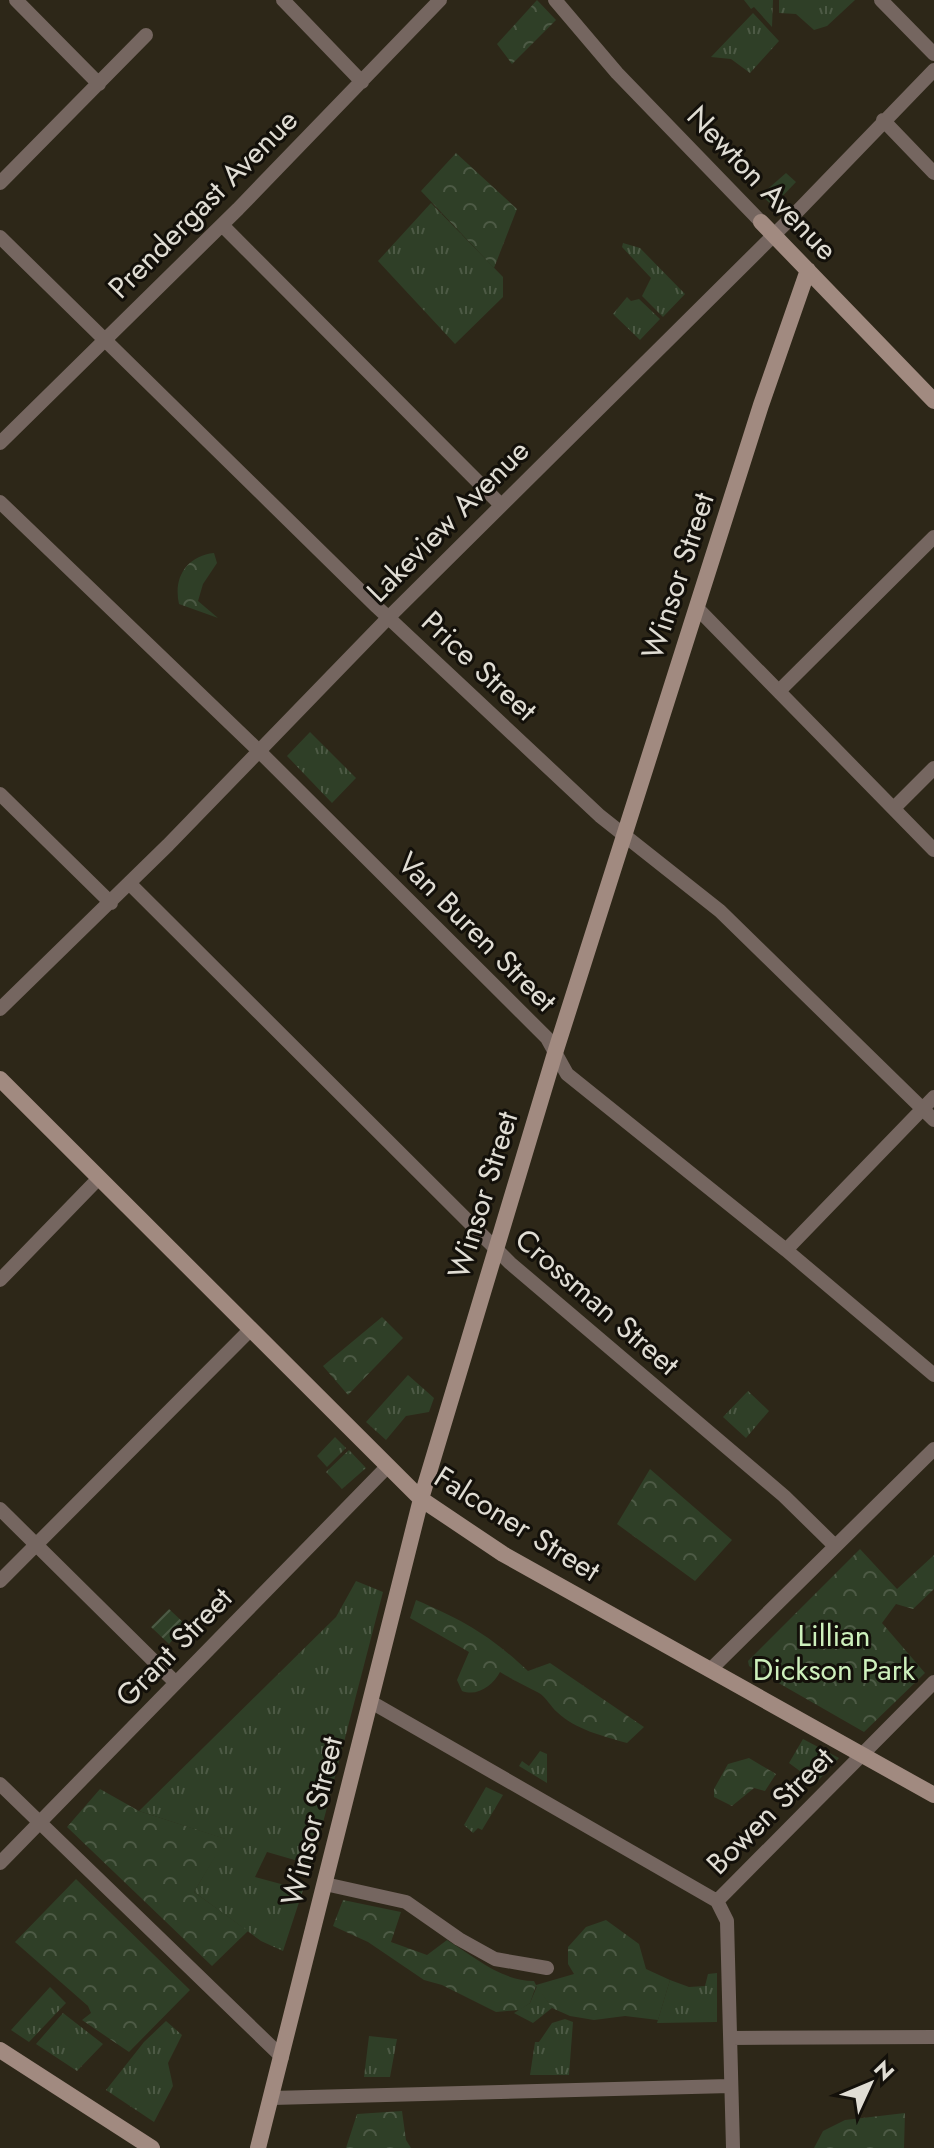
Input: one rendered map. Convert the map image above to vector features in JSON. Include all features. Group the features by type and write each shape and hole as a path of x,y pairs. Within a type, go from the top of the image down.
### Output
{"street":[{"path":"16,0 99,84"},
{"path":"283,0 362,82"},
{"name":"Prendergast Avenue","path":"0,443 222,225 440,0"},
{"name":"Newton Avenue","path":"555,0 610,64 934,401"},
{"path":"881,0 934,54"},
{"path":"0,183 146,35"},
{"name":"Lakeview Avenue","path":"0,1009 130,884 388,618 774,235 934,70"},
{"path":"883,120 934,173"},
{"path":"222,225 501,505"},
{"name":"Price Street","path":"0,237 388,618 624,835 720,911 934,1120"},
{"name":"Winsor Street","path":"258,2148 421,1499 555,1053 808,270"},
{"name":"Van Buren Street","path":"0,502 260,752 549,1040 567,1074 786,1250 934,1375"},
{"path":"779,691 934,537"},
{"path":"697,608 934,850"},
{"path":"894,808 934,768"},
{"path":"0,794 111,903"},
{"name":"Crossman Street","path":"130,884 496,1250 784,1496 835,1546"},
{"name":"Falconer Street","path":"0,1079 386,1468 421,1499 503,1554 934,1795"},
{"path":"786,1250 934,1097"},
{"path":"0,1280 98,1179"},
{"path":"0,1581 249,1331"},
{"path":"710,1670 934,1449"},
{"name":"Grant Street","path":"0,1863 386,1468"},
{"path":"0,1509 175,1682"},
{"name":"Bowen Street","path":"733,2148 727,1921 717,1901 934,1682"},
{"path":"371,1702 717,1901"},
{"path":"0,1784 282,2057"},
{"path":"325,1884 406,1902 459,1939 495,1959 547,1968"},
{"path":"730,2038 934,2037"},
{"path":"0,2050 152,2148"},
{"path":"272,2098 730,2086"}],"green space":[{"path":"537,0 556,20 512,64 497,44"},
{"path":"744,0 773,0 772,27 754,7 751,9"},
{"path":"779,0 855,0 827,26 814,30 796,14 779,13"},
{"path":"753,13 779,41 750,73 731,59 711,57"},
{"path":"456,153 517,209 494,268 421,191"},
{"path":"786,173 796,182 773,206 761,195"},
{"path":"431,203 503,277 503,297 455,344 378,261"},
{"path":"623,243 640,248 685,294 663,317 642,296 651,278 622,247"},
{"path":"627,297 631,301 639,299 660,319 640,340 613,314"},
{"path":"214,553 217,563 203,584 198,601 218,618 179,604 178,594 180,577 189,563"},
{"path":"310,732 356,778 332,803 287,756"},
{"path":"382,1317 403,1338 348,1395 323,1366"},
{"path":"408,1375 434,1398 429,1412 406,1416 386,1440 366,1422"},
{"path":"748,1391 769,1411 746,1438 723,1417"},
{"path":"335,1437 346,1448 327,1467 317,1456"},
{"path":"349,1450 366,1468 342,1489 326,1472"},
{"path":"650,1469 732,1540 695,1581 617,1524"},
{"name":"Lillian Dickson Park","path":"860,1549 897,1589 934,1555 934,1589 913,1609 896,1604 882,1623 925,1673 864,1732 749,1666 748,1661"},
{"path":"356,1581 383,1592 312,1865 267,1852 255,1877 303,1890 283,1951 261,1941 194,1892 225,1839 139,1811 336,1617"},
{"path":"416,1600 476,1630 528,1671 550,1663 644,1727 627,1743 590,1732 564,1718 539,1693 500,1672 484,1689 462,1691 457,1680 469,1652 410,1618"},
{"path":"169,1609 186,1625 169,1644 151,1627"},
{"path":"803,1739 839,1758 816,1783 789,1763"},
{"path":"540,1751 547,1754 547,1783 519,1766 522,1761 529,1766"},
{"path":"749,1758 776,1774 765,1791 754,1788 732,1806 714,1797 714,1789 728,1764"},
{"path":"486,1787 503,1795 482,1830 478,1828 473,1833 464,1825"},
{"path":"100,1789 139,1811 226,1839 194,1892 248,1931 212,1966 67,1827"},
{"path":"76,1879 190,1990 129,2052 82,2020 91,2013 88,2006 15,1942"},
{"path":"343,1900 401,1912 391,1942 427,1955 447,1940 499,1973 534,1981 536,1985 574,1974 568,1964 568,1947 586,1927 606,1920 639,1944 646,1969 670,1980 658,2020 625,2016 594,2020 570,2016 552,2008 536,1986 530,2003 520,2010 496,2012 442,1985 424,1980 368,1942 333,1926"},
{"path":"717,1973 717,2022 657,2023 670,1980 689,1987 705,1986 708,1974"},
{"path":"537,1986 552,2008 533,2023 514,2013 530,2003"},
{"path":"50,1987 66,2003 29,2042 11,2030"},
{"path":"63,2013 103,2044 77,2071 36,2044"},
{"path":"565,2019 573,2022 569,2075 530,2075 535,2042 539,2042 552,2023"},
{"path":"166,2021 182,2035 168,2063 173,2086 154,2122 106,2090 144,2042"},
{"path":"369,2036 397,2039 390,2077 364,2077"},
{"path":"402,2111 406,2140 411,2148 346,2148 357,2114"},
{"path":"905,2113 904,2148 814,2148 823,2131 845,2120"}]}
